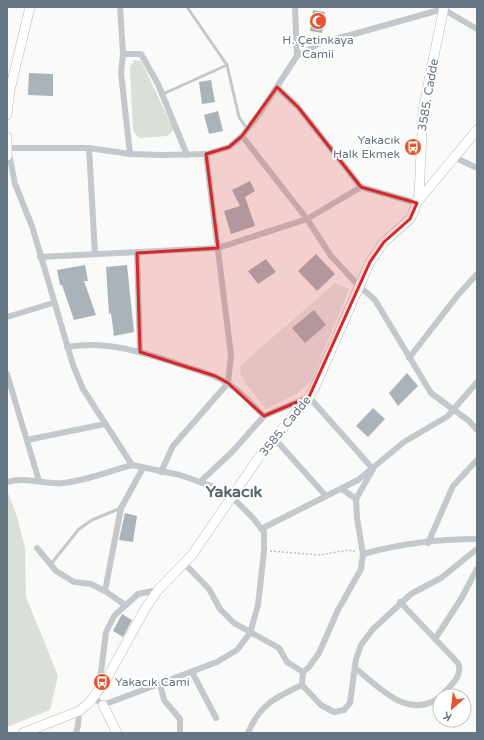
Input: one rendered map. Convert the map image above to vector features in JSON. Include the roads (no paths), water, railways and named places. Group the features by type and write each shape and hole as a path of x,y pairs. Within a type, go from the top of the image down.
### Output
{"main road":[{"path":"7,115 10,90 30,7"},
{"name":"3585. Cadde","path":"23,733 78,711 96,694 158,590 205,538 259,457 309,397 358,285 376,251 410,219 417,203 420,181 423,110 444,8"},
{"path":"417,203 477,130"},
{"path":"7,137 7,150"},
{"path":"103,705 116,733"}],"street":[{"path":"120,7 123,54 121,73 130,154"},
{"path":"295,7 297,56"},
{"path":"132,465 83,389 67,347 32,226 15,184 7,150 88,148 130,154 206,154 229,147 242,136 297,56 318,44 444,8 477,29"},
{"path":"123,54 141,54 162,94 187,154"},
{"path":"277,87 298,107 361,187 417,203"},
{"path":"242,136 307,219 331,256 358,285 376,300 431,393 477,430"},
{"path":"88,148 95,254"},
{"path":"161,472 173,446 228,383 231,355 206,154"},
{"path":"454,157 477,168"},
{"path":"40,257 218,248 307,219 361,187"},
{"path":"137,253 140,352"},
{"path":"409,358 458,295 477,274"},
{"path":"7,317 54,303"},
{"path":"67,347 86,344 114,346 140,352 214,376 228,383 264,416"},
{"path":"7,374 39,481"},
{"path":"261,529 358,480 404,442 448,416 477,382"},
{"path":"200,482 233,451 264,416 309,397 373,469"},
{"path":"27,440 105,424"},
{"path":"274,438 326,496"},
{"path":"428,543 453,486 477,460"},
{"path":"7,482 39,481 60,484 79,481 132,465 180,475 214,487 232,498 264,532 264,551 258,605 250,633 237,650 217,662 103,705 96,694 106,632 114,616 138,594 158,590"},
{"path":"104,591 121,508 142,468"},
{"path":"303,672 310,667 319,653 338,610 361,570 363,554 357,518 356,499 373,469"},
{"path":"342,489 356,499"},
{"path":"363,554 428,543 477,539"},
{"path":"37,548 56,571 74,582 91,584 125,605"},
{"path":"303,672 302,685 321,705 334,712 344,710 350,703 356,659 361,645 373,629 400,602 411,594 441,578 477,549"},
{"path":"184,563 209,589 220,609 234,623 279,648 287,662 303,672"},
{"path":"435,639 461,599 477,569"},
{"path":"400,602 458,663 460,670 458,677 449,688"},
{"path":"355,668 403,704 414,706 424,705 432,701"},
{"path":"192,672 216,718"},
{"path":"160,684 164,700 180,720 180,733"},
{"path":"248,733 253,720 265,705 285,692 302,685"},
{"path":"76,733 78,726 78,711"}],"lane":[{"path":"187,7 227,65 239,117 248,129"},
{"path":"162,94 227,65"},
{"path":"50,565 79,529 92,520 121,508"}],"place":[{"name":"H. Çetinkaya Camii","path":"318,21"},
{"name":"Yakacık Halk Ekmek","path":"413,147"},
{"name":"Yakacık Cami","path":"102,682"}],"district":[{"name":"Yakacık","path":"234,492"}]}
